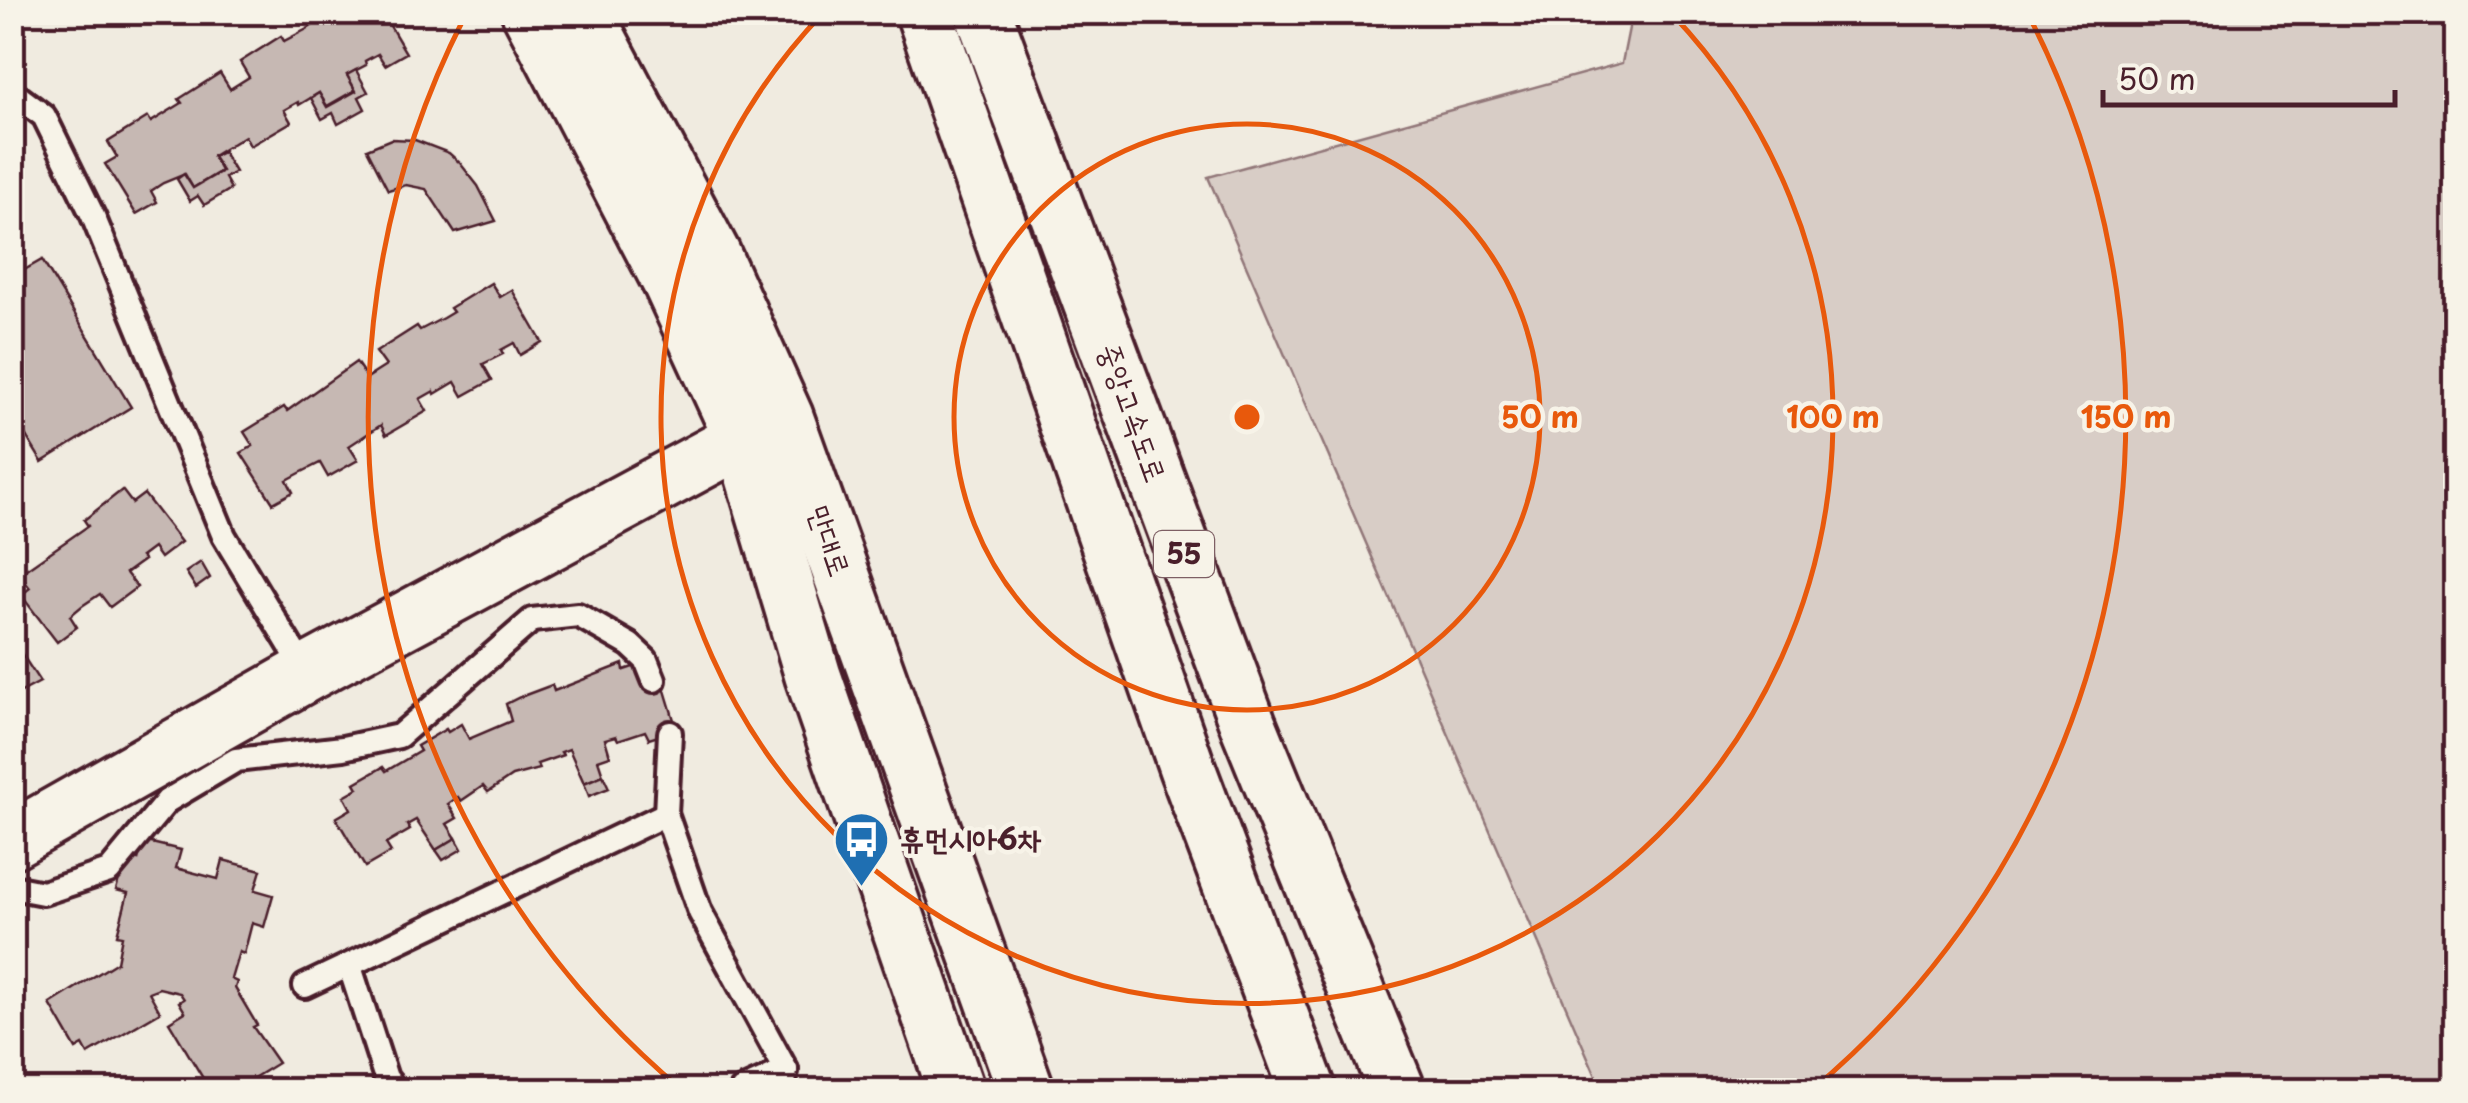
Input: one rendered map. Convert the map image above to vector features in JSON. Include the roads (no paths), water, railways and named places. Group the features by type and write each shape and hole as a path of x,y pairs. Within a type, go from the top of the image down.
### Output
{"main road":[{"name":"만대로","path":"530,12 671,283 764,427 813,676 956,1090"},
{"name":"만대로","path":"584,12 712,254 764,427 1026,1090"},
{"name":"중앙고속도로","path":"924,12 1188,768 1308,1090"},
{"name":"중앙고속도로","path":"983,12 1249,727 1397,1090"},
{"path":"12,840 307,673 764,427"}],"lane":[{"path":"12,92 44,116 93,216 224,536 307,673"},
{"path":"12,887 43,893 109,871 166,801 236,760 343,748 399,736 532,620 578,615 630,645 646,660 654,680"},
{"path":"670,732 666,814 700,912 784,1080 742,1090"},
{"path":"305,986 666,814"},
{"path":"350,967 386,1078 396,1090"}],"place":[{"name":"휴먼시아6차","path":"861,889"}]}
